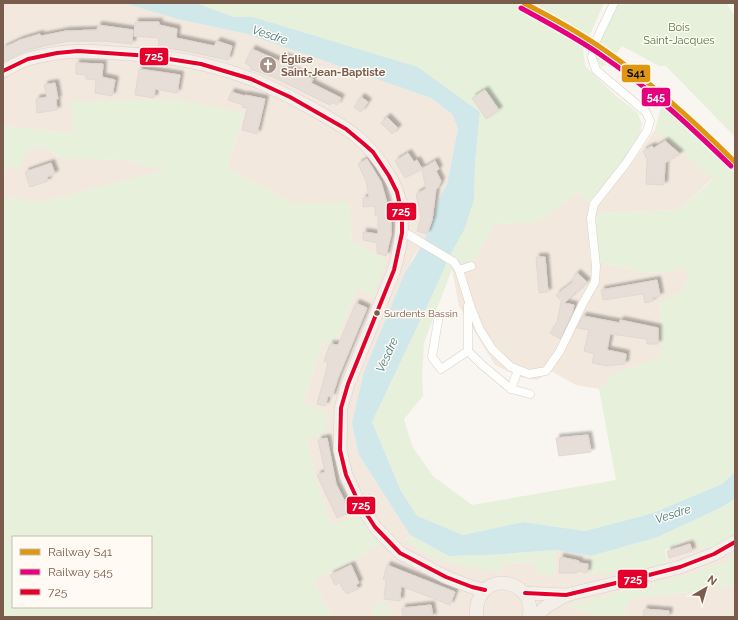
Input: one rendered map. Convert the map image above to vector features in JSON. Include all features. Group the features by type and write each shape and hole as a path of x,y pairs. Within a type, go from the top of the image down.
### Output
{"main road":[{"path":"3,71 26,60 66,52 144,55 186,61 223,70 251,79 289,96 341,124 363,141 382,163 392,180 398,195 402,215 402,231 400,250 394,270 348,384 341,408 339,426 340,450 346,475 358,501 375,527 400,553 446,577 472,587 485,590"},
{"path":"525,593 566,595 680,567 714,554 735,542"},
{"path":"478,617 477,605 479,597 485,590 498,583 513,584 525,593 529,600 529,617"},
{"path":"534,617 566,595"}],"street":[{"path":"402,231 454,262 460,270 480,330 492,349 511,367 518,370 529,374 546,371 560,351 583,303 595,282 596,266 591,218 594,204 627,162 647,131 650,121 646,112 596,70 592,58 594,45 614,3"},
{"path":"460,270 471,266"},
{"path":"469,299 468,351 511,389 530,394"},
{"path":"439,315 432,357 442,369 468,351"},
{"path":"511,389 518,370"}],"shaded area":[{"path":"3,3 124,3 177,19 247,34 431,98 452,114 458,127 447,184 439,199 433,220 423,243 412,259 359,455 410,535 405,540 500,572 501,563 535,562 537,574 556,575 556,550 591,556 591,574 668,563 667,551 690,538 735,543 735,556 725,563 679,577 567,606 595,614 594,617 392,617 385,601 375,604 371,617 332,617 313,580 351,562 380,543 372,535 331,525 316,478 307,439 304,404 322,341 335,343 357,289 374,295 352,241 349,203 294,205 227,167 244,114 72,102 74,134 3,126"},
{"path":"655,130 670,140 713,178 680,210 596,213 602,197 634,160"},
{"path":"45,146 59,158 123,160 168,170 37,203 3,196 3,182 7,167 27,150"},
{"path":"579,191 589,202 588,221 590,260 643,272 661,273 683,268 690,278 680,293 659,303 663,357 614,374 599,389 576,385 551,371 537,380 520,377 495,365 459,306 452,269 447,261 449,258 471,266 495,224 539,222"},
{"path":"735,584 735,617 633,617 624,613 629,599 696,591 715,586 721,589"}],"green space":[{"path":"196,3 604,3 583,50 585,66 615,95 637,112 642,124 639,139 613,175 589,202 579,191 539,222 495,224 471,266 449,258 474,199 475,163 480,112 418,67 253,17 234,17"},
{"name":"Bois Saint-Jacques","path":"633,3 726,3 735,16 735,137 666,66 659,66 622,46 610,63 601,67 596,57 596,47 616,5"},
{"path":"176,99 244,113 227,167 294,205 349,202 352,241 387,261 374,296 357,289 335,343 322,341 304,404 327,411 326,434 307,439 316,478 331,525 359,516 372,535 380,543 351,562 313,580 332,617 3,617 3,196 37,203 167,170 123,160 59,158 45,146 27,150 20,168 7,167 3,181 3,126 74,134 71,102"},
{"path":"661,107 690,127 735,174 735,472 722,484 653,513 585,531 523,522 463,535 417,517 401,491 372,422 447,261 452,269 424,343 422,377 423,396 404,419 412,446 433,476 472,505 616,480 599,389 614,374 662,357 659,302 680,293 690,278 683,268 661,273 643,272 599,262 595,236 596,213 680,210 713,179 670,140 655,130"},
{"path":"735,499 735,543 707,557 690,538 665,550 668,563 633,571 590,574 591,556 658,537 720,508"},
{"path":"410,535 449,556 556,550 556,575 537,574 534,562 502,563 500,572 462,566 434,558 405,541"},
{"path":"735,556 735,584 721,589 715,586 696,591 629,599 624,613 633,617 594,617 595,614 566,606 679,577 725,563"},
{"path":"386,601 392,617 371,617 375,604"}],"water":[{"name":"Vesdre","path":"124,3 196,3 234,17 253,17 418,67 480,112 475,163 474,199 465,228 450,255 372,422 401,491 417,516 463,535 523,522 585,531 653,513 722,484 735,472 735,499 720,508 658,537 591,556 556,550 449,556 410,535 359,455 352,423 364,372 404,275 423,243 433,220 439,199 447,184 458,128 452,114 431,98 247,34 177,19"}],"building":[{"path":"135,22 159,22 159,25 177,29 176,38 214,46 217,41 232,46 228,60 158,47 159,38 134,36"},
{"path":"98,25 133,30 132,44 105,41 68,41 25,51 3,62 3,48 20,40 40,34 41,36 66,31 97,30"},
{"path":"252,49 279,61 281,56 291,59 287,68 313,79 311,83 341,98 337,105 332,102 330,105 275,78 250,69 251,67 245,63"},
{"path":"76,63 103,64 102,77 115,80 112,96 95,93 96,80 86,79 86,75 76,74"},
{"path":"139,69 180,75 177,93 155,89 154,98 135,95"},
{"path":"55,83 58,99 56,99 57,110 37,113 36,99 47,97 44,85"},
{"path":"485,90 499,110 486,119 472,98"},
{"path":"231,92 265,99 257,134 242,130 247,108 242,107 243,105 228,100"},
{"path":"361,97 368,102 361,112 354,107"},
{"path":"387,117 398,128 392,134 381,123"},
{"path":"665,141 680,154 665,163 664,185 646,184 647,159 643,151 652,146 654,148"},
{"path":"408,153 414,162 417,160 422,169 405,178 395,161"},
{"path":"367,159 381,182 391,217 391,235 386,256 377,253 377,243 363,240 363,232 378,234 378,215 375,215 375,206 363,207 363,198 369,197 366,181 358,164"},
{"path":"435,161 439,169 436,171 441,181 436,189 432,220 427,234 417,231 421,217 416,194 426,189 422,169"},
{"path":"51,163 55,174 47,177 48,181 30,187 25,172"},
{"path":"536,257 545,257 548,292 539,293"},
{"path":"577,273 587,282 564,303 574,305 572,314 560,339 550,333 557,323 562,302 556,295 573,282 572,279"},
{"path":"657,280 660,296 652,298 653,301 645,303 643,294 603,300 601,290"},
{"path":"356,303 367,308 338,378 332,397 328,396 325,406 317,404 328,364 324,361 330,344 338,345"},
{"path":"583,316 620,323 620,320 658,328 658,344 647,344 647,339 610,334 607,350 626,354 625,364 607,366 592,363 594,354 584,351 589,330 577,328"},
{"path":"588,435 591,452 559,456 556,438"},
{"path":"327,438 336,484 350,512 337,518 317,475 325,472 318,440"},
{"path":"690,544 692,551 669,558 667,551"},
{"path":"560,557 579,561 579,563 588,564 587,573 578,571 577,573 559,573"},
{"path":"351,565 359,583 356,585 358,589 347,594 343,590 340,583 335,585 330,575"},
{"path":"387,565 455,592 450,605 401,586 400,601 384,599 386,580 383,579"},
{"path":"431,605 433,617 403,617 402,608"},
{"path":"644,609 669,611 668,617 643,617"}],"rail line":[{"name":"S41","path":"524,3 574,31 621,62 672,102 735,162"},
{"name":"545","path":"521,8 581,42 618,67 700,136 731,166"}],"transit line":[{"name":"725","path":"3,71 28,59 57,53 78,51 150,56 201,64 251,79 290,97 346,129 373,152 389,176 397,192 402,214 402,233 394,270 348,384 341,408 340,450 346,475 358,501 375,527 400,553 446,577 472,587 485,590"},
{"name":"725","path":"525,593 566,595 645,576 680,567 714,554 735,542"}],"place":[{"name":"Église Saint-Jean-Baptiste","path":"268,65"},
{"name":"Surdents Bassin","path":"377,313"}]}
